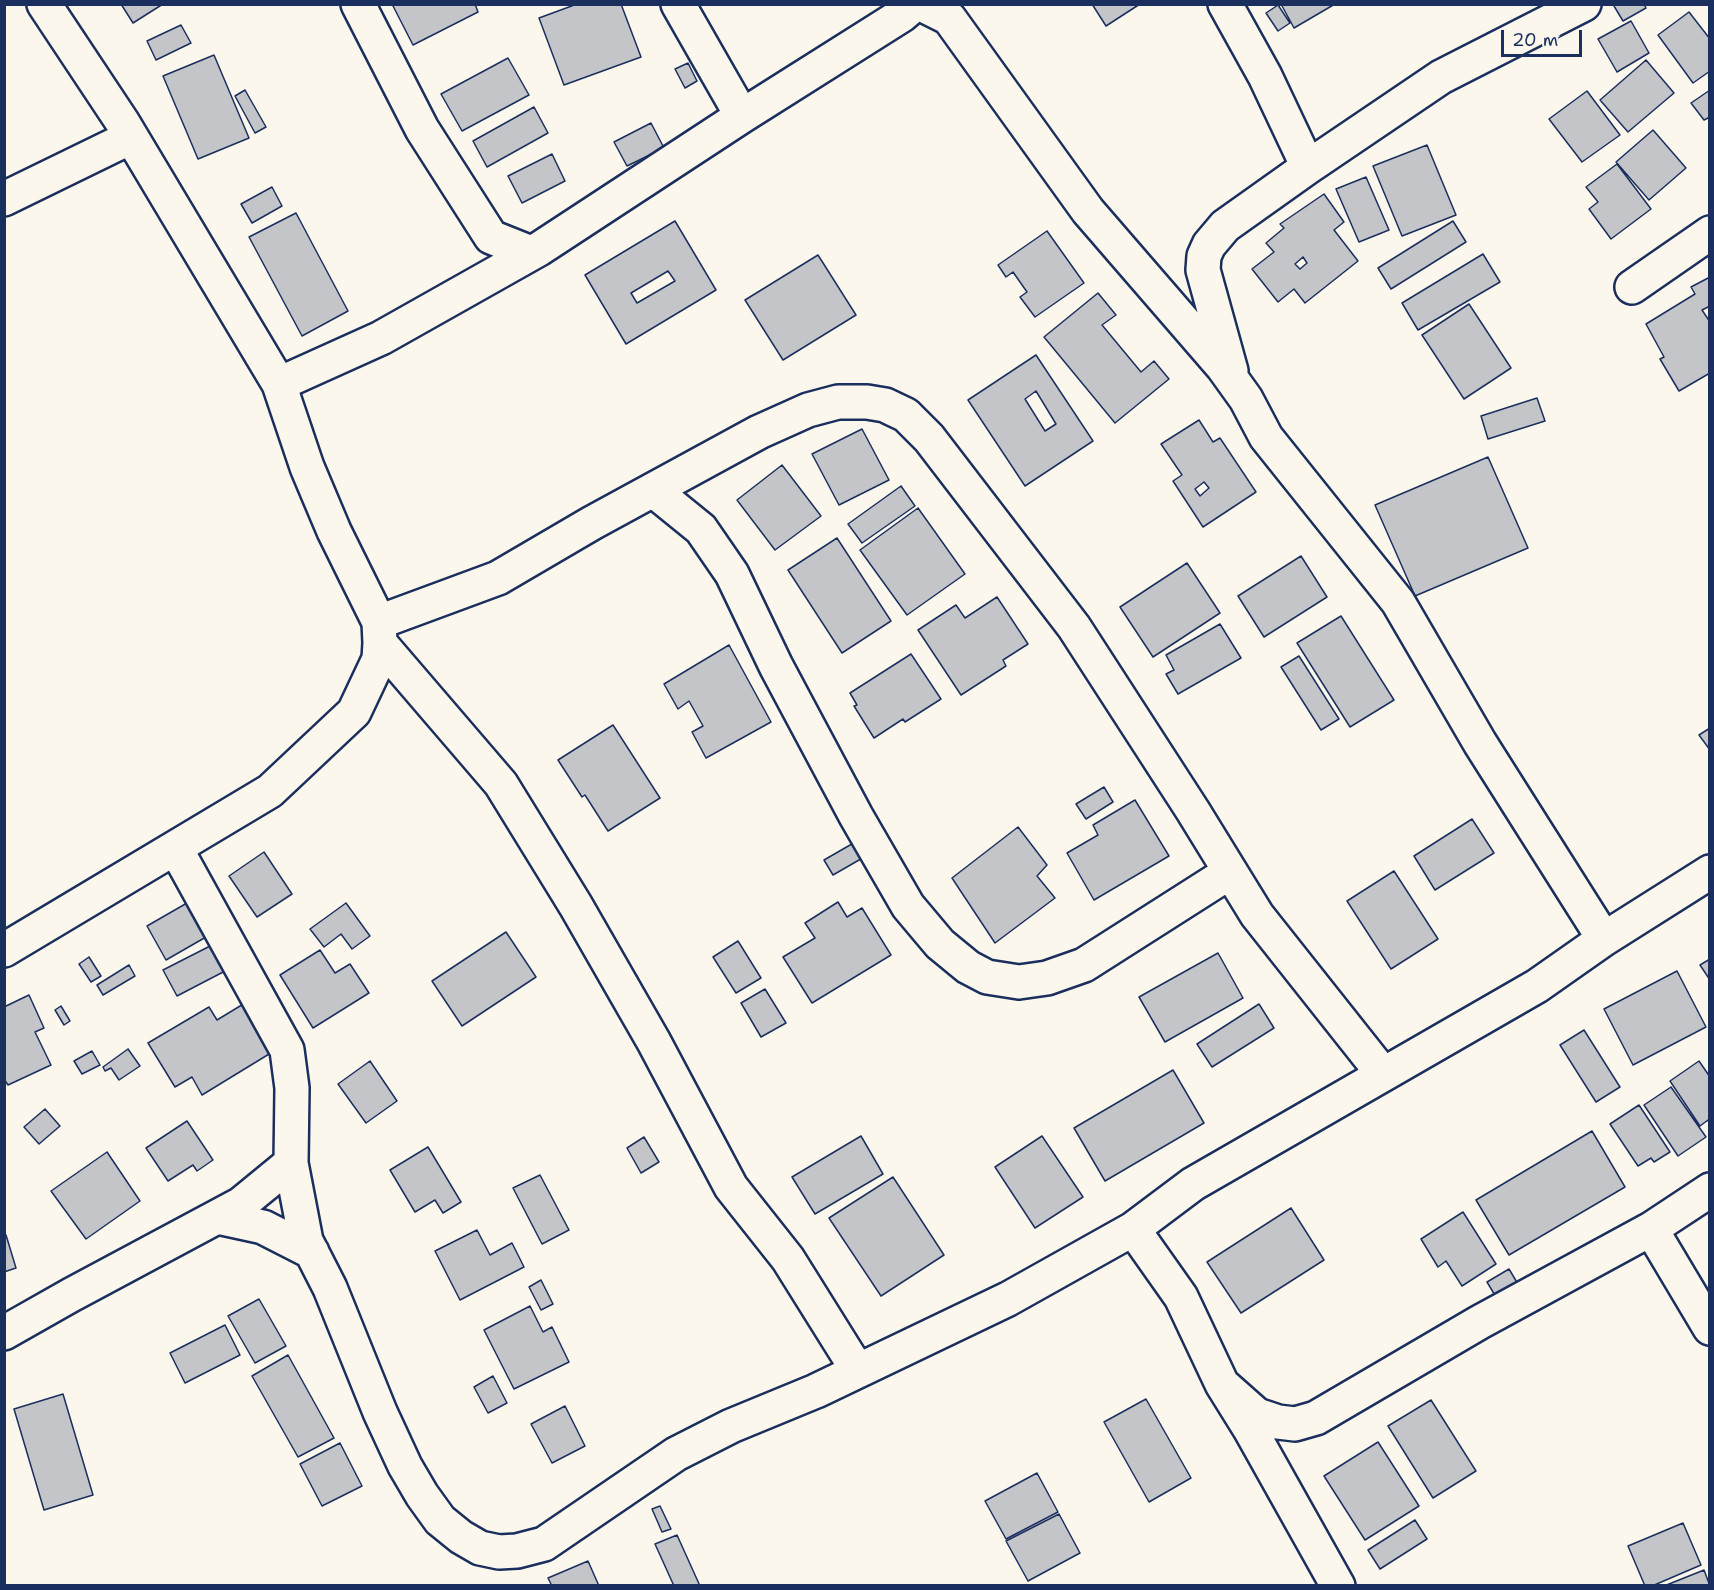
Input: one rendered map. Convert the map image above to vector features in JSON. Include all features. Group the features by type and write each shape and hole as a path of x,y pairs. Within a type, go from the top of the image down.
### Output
{"street":[{"path":"44,4 131,137 279,384 307,467 380,633 501,784 576,906 649,1032 731,1187 788,1259 858,1371"},
{"path":"358,4 422,129 490,237 531,253"},
{"path":"678,4 742,116"},
{"path":"279,384 381,338 531,253 902,15 915,4"},
{"path":"921,4 949,18 1088,211 1223,367 1246,399 1266,437 1398,602 1480,743 1604,939"},
{"path":"1226,4 1265,76 1308,167"},
{"path":"1234,384 1203,270 1204,256 1209,245 1224,226 1441,76 1584,4"},
{"path":"4,199 131,137"},
{"path":"1632,287 1710,233"},
{"path":"485,279 490,237"},
{"path":"380,633 498,578 759,432 808,410 838,402 867,402 885,405 906,415 929,438 1074,627 1257,915 1383,1074"},
{"path":"653,490 701,530 732,574 781,676 856,816 908,906 940,944 968,967 987,977 1019,982 1047,978 1084,965 1230,872"},
{"path":"4,950 270,791 354,712 379,659 380,633"},
{"path":"176,849 287,1050 292,1088 291,1163 306,1241 330,1288 385,1423 405,1466 440,1520 461,1537 480,1548 499,1552 517,1551 544,1544 676,1454 731,1426 816,1391 1008,1299 1133,1228 1193,1184 1537,986 1604,939 1710,872"},
{"path":"4,1333 241,1204 291,1163"},
{"path":"1222,1384 1257,1415 1278,1422 1295,1424 1316,1418 1480,1322 1651,1229 1710,1190"},
{"path":"217,1216 263,1227 312,1252"},
{"path":"1133,1228 1181,1297 1222,1384 1250,1429 1338,1586"},
{"path":"1651,1229 1710,1328"}],"building":[{"path":"121,4 163,4 133,23"},
{"path":"392,4 475,4 478,12 413,45"},
{"path":"577,4 621,4 641,57 564,85 539,18"},
{"path":"1092,4 1140,4 1106,26"},
{"path":"1281,4 1335,4 1294,28"},
{"path":"1644,4 1646,8 1623,21 1614,6"},
{"path":"1278,5 1290,23 1278,31 1266,13"},
{"path":"1689,12 1710,39 1710,71 1693,83 1658,35"},
{"path":"1631,21 1649,53 1617,72 1598,39"},
{"path":"181,25 191,43 156,60 147,41"},
{"path":"214,55 249,138 198,159 163,76"},
{"path":"508,58 529,95 462,131 441,94"},
{"path":"1646,60 1674,93 1628,132 1600,100"},
{"path":"688,63 697,81 685,88 675,69"},
{"path":"245,90 266,127 255,133 235,96"},
{"path":"1710,90 1710,117 1704,120 1691,103"},
{"path":"1587,91 1620,135 1582,162 1549,119"},
{"path":"534,107 548,133 487,167 473,141"},
{"path":"651,123 664,148 627,166 614,142"},
{"path":"1653,130 1686,168 1649,200 1616,162"},
{"path":"1427,145 1456,215 1402,236 1373,166"},
{"path":"552,154 565,181 522,203 508,176"},
{"path":"1617,164 1651,209 1611,239 1589,209 1598,202 1586,187"},
{"path":"1366,177 1389,230 1359,242 1336,189"},
{"path":"272,187 282,206 252,223 241,204"},
{"path":"1324,194 1344,222 1334,230 1358,261 1305,303 1294,289 1278,302 1252,269 1274,252 1266,243 1284,228 1280,224","holes":["1303,257 1307,263 1300,269 1295,264"]},
{"path":"296,213 348,311 302,336 249,237"},
{"path":"675,221 716,290 626,344 585,275","holes":["668,271 675,281 637,303 631,293"]},
{"path":"1453,221 1466,242 1391,289 1378,268"},
{"path":"1047,231 1084,283 1035,317 1020,297 1027,292 1013,272 1006,277 998,265"},
{"path":"1483,254 1500,282 1418,330 1402,303"},
{"path":"818,255 856,315 783,360 745,300"},
{"path":"1710,277 1710,306 1702,310 1710,322 1710,373 1679,391 1660,359 1664,357 1646,324 1695,294 1691,287"},
{"path":"1098,293 1116,315 1102,325 1141,372 1154,361 1169,379 1115,423 1044,337"},
{"path":"1469,304 1511,368 1464,399 1422,335"},
{"path":"1036,355 1093,441 1025,486 968,400","holes":["1036,391 1056,424 1045,431 1025,399"]},
{"path":"1537,398 1545,421 1488,439 1481,416"},
{"path":"1199,420 1213,442 1220,438 1256,492 1203,527 1173,481 1182,475 1161,444","holes":["1204,482 1209,488 1200,496 1195,489"]},
{"path":"862,429 889,480 839,505 812,454"},
{"path":"1488,457 1528,548 1415,596 1375,505"},
{"path":"782,465 821,516 775,550 737,500"},
{"path":"901,486 915,506 862,543 848,524"},
{"path":"918,508 965,574 907,615 860,550"},
{"path":"837,538 891,621 842,653 788,570"},
{"path":"1301,556 1327,597 1264,637 1238,596"},
{"path":"1187,563 1220,613 1153,657 1120,607"},
{"path":"997,597 1028,644 1003,660 1006,666 961,695 918,630 956,605 965,618"},
{"path":"1341,616 1394,700 1350,727 1297,643"},
{"path":"1220,624 1241,658 1178,694 1166,674 1174,670 1166,655"},
{"path":"729,645 771,722 706,758 692,732 703,726 689,701 678,709 664,684"},
{"path":"911,654 941,699 905,722 903,719 874,738 854,706 857,705 850,693"},
{"path":"1299,656 1339,719 1321,730 1281,667"},
{"path":"613,725 660,798 608,831 585,795 582,797 558,760"},
{"path":"1710,728 1710,750 1699,735"},
{"path":"1104,787 1113,802 1086,819 1076,804"},
{"path":"1135,800 1169,856 1094,900 1067,853 1098,835 1093,825"},
{"path":"1472,819 1494,853 1435,890 1414,856"},
{"path":"1018,827 1047,865 1037,876 1055,898 995,943 952,878"},
{"path":"857,841 866,856 833,875 824,860"},
{"path":"264,852 292,894 257,917 229,876"},
{"path":"1394,871 1438,939 1391,969 1347,901"},
{"path":"838,902 847,917 862,908 891,955 812,1003 783,957 815,938 805,923"},
{"path":"187,903 206,937 166,960 147,926"},
{"path":"346,903 370,936 352,949 341,934 324,947 310,929"},
{"path":"506,932 536,977 462,1026 432,981"},
{"path":"738,941 761,978 736,993 713,957"},
{"path":"214,944 227,970 177,996 163,970"},
{"path":"320,950 335,973 350,964 369,993 313,1028 280,975"},
{"path":"1218,953 1243,998 1165,1042 1139,997"},
{"path":"89,957 101,976 91,982 79,964"},
{"path":"1710,959 1710,980 1700,965"},
{"path":"129,965 135,976 103,995 97,985"},
{"path":"1677,971 1706,1027 1633,1065 1604,1009"},
{"path":"765,989 786,1023 761,1037 741,1003"},
{"path":"29,995 44,1028 35,1032 51,1065 8,1085 4,1079 4,1007"},
{"path":"245,1003 274,1051 202,1095 192,1077 175,1087 148,1043 209,1007 217,1020"},
{"path":"1259,1004 1274,1028 1212,1067 1197,1044"},
{"path":"61,1006 70,1021 64,1025 55,1010"},
{"path":"1584,1030 1620,1087 1596,1102 1560,1045"},
{"path":"128,1049 140,1066 119,1080 111,1068 105,1071 103,1067"},
{"path":"92,1051 100,1065 82,1074 74,1061"},
{"path":"370,1061 397,1101 366,1123 338,1084"},
{"path":"1699,1061 1710,1077 1710,1123 1708,1120 1700,1126 1670,1081"},
{"path":"1173,1070 1204,1123 1105,1181 1074,1128"},
{"path":"1671,1087 1706,1137 1678,1156 1644,1105"},
{"path":"1639,1105 1670,1152 1654,1162 1651,1158 1638,1166 1610,1124"},
{"path":"45,1109 60,1126 39,1144 24,1127"},
{"path":"187,1121 213,1160 197,1171 193,1165 168,1181 146,1148"},
{"path":"1592,1131 1625,1187 1509,1255 1476,1200"},
{"path":"861,1136 883,1174 815,1214 792,1177"},
{"path":"1042,1136 1083,1197 1035,1228 995,1167"},
{"path":"644,1137 659,1162 641,1173 627,1148"},
{"path":"428,1147 461,1202 443,1213 435,1200 415,1212 390,1170"},
{"path":"107,1152 140,1201 86,1239 51,1191"},
{"path":"540,1175 569,1230 542,1244 513,1188"},
{"path":"893,1177 944,1255 881,1296 829,1218"},
{"path":"1291,1208 1324,1260 1241,1313 1207,1262"},
{"path":"1463,1212 1496,1264 1462,1286 1446,1261 1438,1267 1421,1239"},
{"path":"477,1230 490,1255 512,1243 524,1267 460,1300 435,1251"},
{"path":"6,1235 16,1268 4,1272 4,1236"},
{"path":"1509,1269 1518,1284 1496,1297 1487,1282"},
{"path":"541,1280 553,1304 541,1310 529,1287"},
{"path":"259,1299 286,1346 255,1363 228,1316"},
{"path":"530,1306 543,1332 552,1327 569,1362 514,1389 484,1330"},
{"path":"225,1325 240,1355 185,1383 170,1353"},
{"path":"288,1355 334,1438 298,1457 252,1376"},
{"path":"493,1376 507,1403 488,1413 474,1387"},
{"path":"63,1394 93,1495 44,1510 14,1409"},
{"path":"1146,1399 1191,1478 1149,1502 1104,1422"},
{"path":"1431,1400 1476,1471 1433,1498 1388,1426"},
{"path":"565,1406 585,1446 552,1463 531,1424"},
{"path":"1378,1442 1419,1506 1365,1540 1324,1476"},
{"path":"340,1443 362,1486 322,1506 300,1464"},
{"path":"1037,1473 1058,1512 1006,1539 985,1501"},
{"path":"660,1506 671,1529 662,1532 652,1509"},
{"path":"1059,1514 1080,1553 1028,1581 1006,1541"},
{"path":"1415,1520 1427,1539 1380,1569 1368,1550"},
{"path":"1683,1523 1701,1565 1652,1586 1645,1586 1628,1546"},
{"path":"677,1535 700,1586 674,1586 655,1544"},
{"path":"588,1561 599,1586 552,1586 548,1578"},
{"path":"1704,1570 1710,1586 1664,1586"}]}
